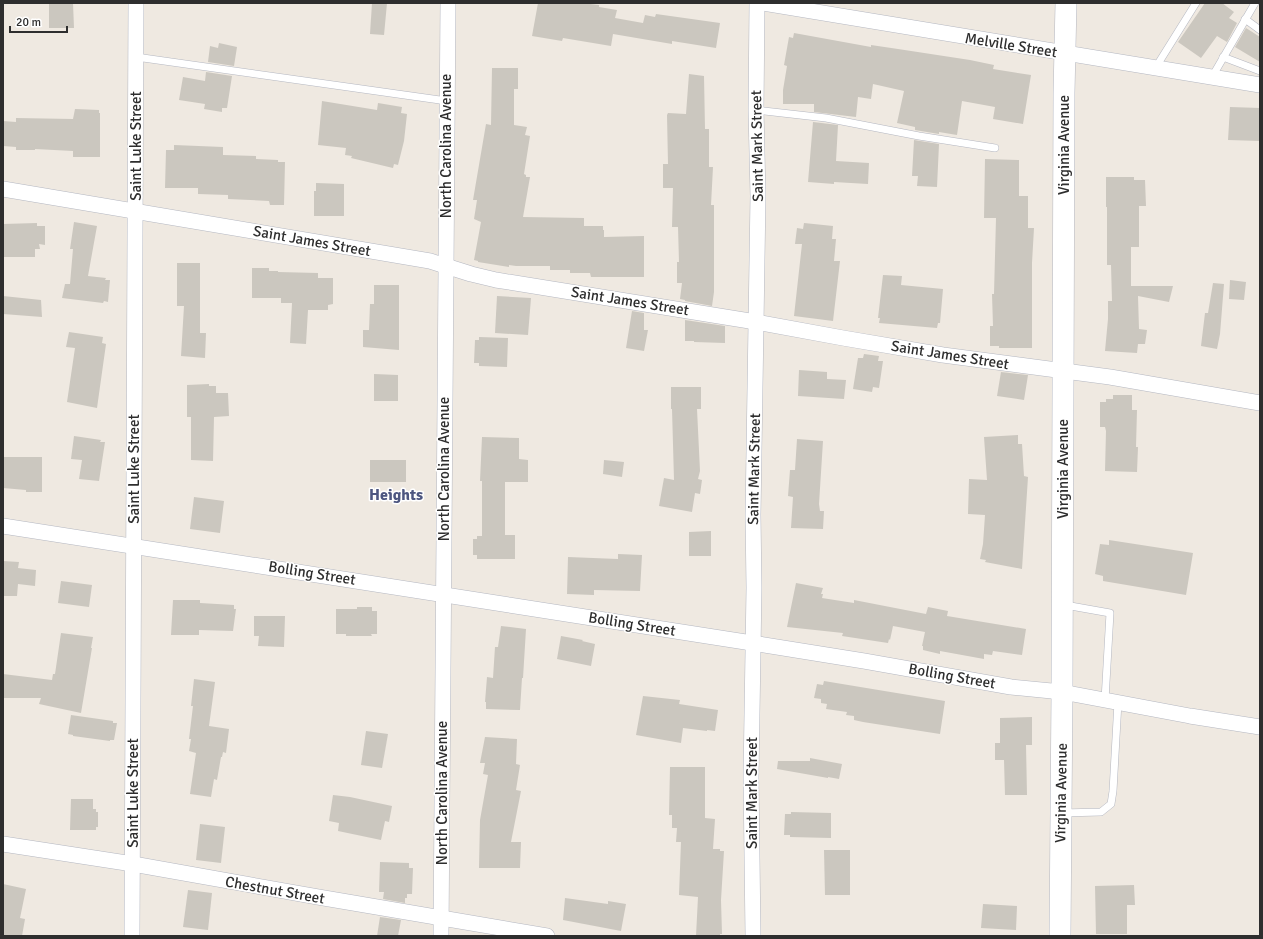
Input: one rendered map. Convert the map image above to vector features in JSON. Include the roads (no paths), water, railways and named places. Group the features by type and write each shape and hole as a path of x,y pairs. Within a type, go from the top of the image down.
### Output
{"street":[{"name":"Saint Luke Street","path":"132,936 136,3"},
{"name":"North Carolina Avenue","path":"441,936 448,3"},
{"name":"Saint Mark Street","path":"753,936 751,777 758,196 756,110 757,3"},
{"name":"Melville Street","path":"762,3 1260,85"},
{"name":"Virginia Avenue","path":"1060,936 1066,3"},
{"name":"Saint James Street","path":"3,189 430,261 496,280 756,322 943,355 1110,377 1260,403"},
{"name":"Bolling Street","path":"3,526 752,643 1011,687 1062,692 1260,727"},
{"name":"Chestnut Street","path":"3,844 133,864 318,898 548,936"}],"lane":[{"path":"1156,67 1196,3"},
{"path":"1212,77 1255,3"},
{"path":"1245,19 1260,30"},
{"path":"136,57 447,101"},
{"path":"1223,57 1260,71"},
{"path":"756,110 826,118 919,136 995,148"},
{"path":"1061,813 1101,812 1111,804 1114,791 1110,613 1063,605"}],"district":[{"name":"Heights","path":"396,494"}]}
